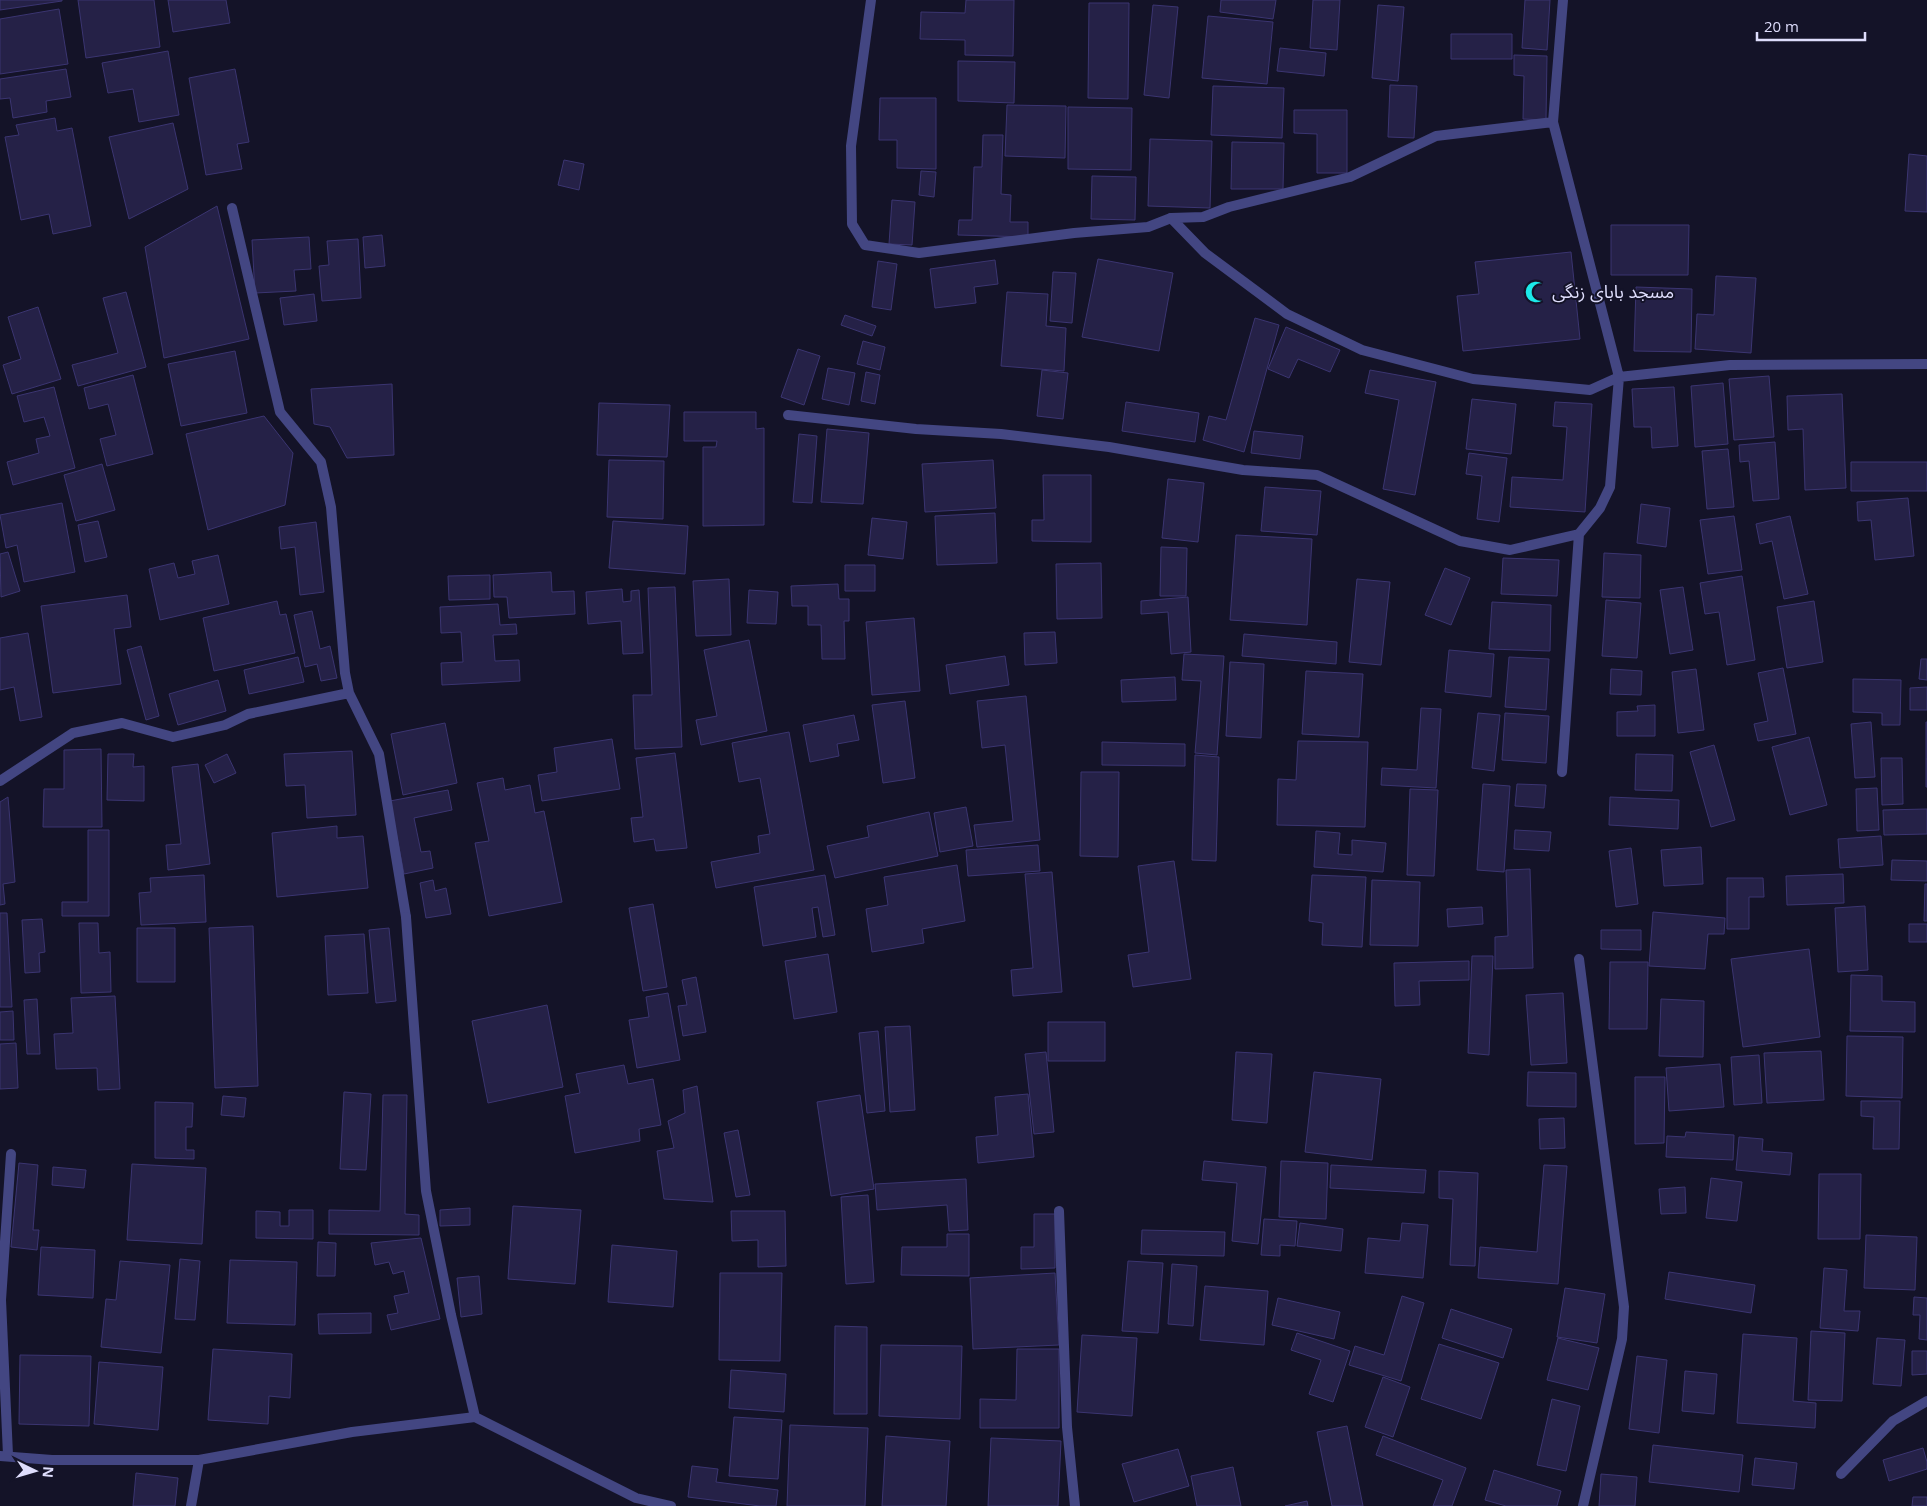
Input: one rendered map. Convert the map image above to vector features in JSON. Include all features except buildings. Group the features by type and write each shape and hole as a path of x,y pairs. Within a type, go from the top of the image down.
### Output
{"street":[{"path":"871,0 851,146 852,224 866,245 919,253 1074,233 1148,227 1171,218 1203,216 1350,177 1436,136 1553,122"},
{"path":"1562,772 1579,534 1600,508 1610,488 1619,377 1553,122 1564,0"},
{"path":"232,208 280,412 321,462 330,507 345,673 350,693 380,754 406,917 426,1192 451,1314 475,1417"},
{"path":"1171,218 1204,253 1287,314 1362,350 1474,380 1590,390 1619,377 1730,365 1927,364"},
{"path":"788,415 916,429 1002,434 1109,447 1243,470 1317,475 1460,541 1510,550 1579,534"},
{"path":"0,781 73,733 122,723 173,737 225,725 248,714 350,693"},
{"path":"1579,959 1624,1307 1622,1339 1583,1506"},
{"path":"11,1154 1,1300 4,1455 52,1460 199,1460 352,1432 475,1417 636,1498 671,1506"},
{"path":"1058,1211 1067,1427 1075,1506"},
{"path":"1841,1474 1893,1421 1927,1401"},
{"path":"191,1506 199,1460"}],"place":[{"name":"مسجد بابای زنگی","path":"1536,292"}]}
